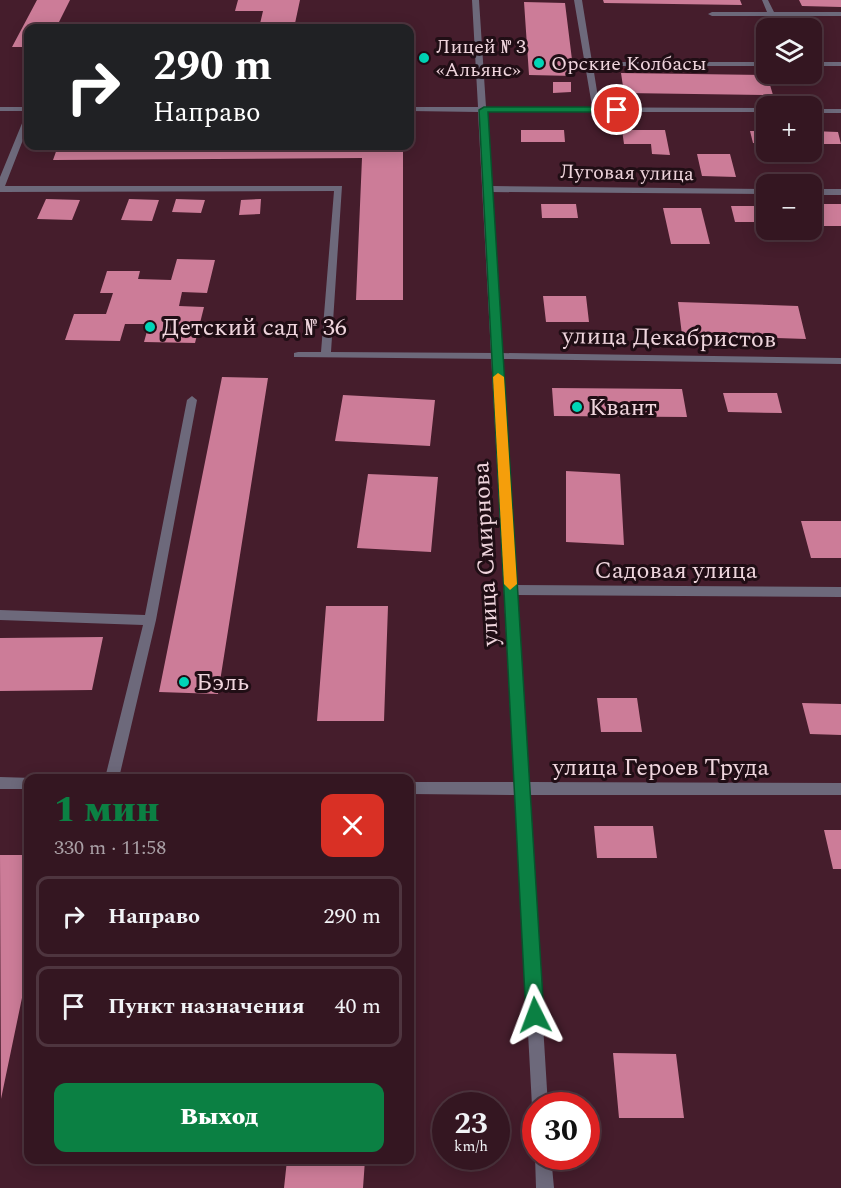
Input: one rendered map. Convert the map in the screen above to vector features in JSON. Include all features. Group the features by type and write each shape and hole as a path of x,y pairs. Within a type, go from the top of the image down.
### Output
{"street":[{"name":"улица Смирнова","path":"476,0 539,1092"},
{"path":"578,0 596,110"},
{"path":"765,0 771,14"},
{"path":"712,15 841,14"},
{"path":"589,64 756,64"},
{"path":"822,64 841,64"},
{"path":"0,109 24,109"},
{"path":"414,109 756,110"},
{"path":"822,111 841,111"},
{"path":"24,128 0,188 339,188 326,355"},
{"name":"Луговая улица","path":"488,189 756,191"},
{"path":"822,192 841,192"},
{"name":"улица Декабристов","path":"298,355 841,361"},
{"path":"113,774 150,620 192,400"},
{"name":"Садовая улица","path":"511,590 841,592"},
{"path":"0,615 150,620"},
{"path":"0,783 24,783"},
{"name":"улица Героев Труда","path":"414,788 841,789"},
{"path":"544,1170 545,1188"}],"building":[{"path":"37,0 70,0 58,24 24,24"},
{"path":"238,0 300,0 295,24 260,24 263,11 235,11"},
{"path":"603,0 740,0 742,5 604,3"},
{"path":"799,0 841,0 841,7 802,6"},
{"path":"524,2 565,3 574,76 529,75"},
{"path":"24,24 24,47 12,47"},
{"path":"621,73 756,75 756,84 770,84 773,95 624,93"},
{"path":"553,82 571,82 571,92 553,93"},
{"path":"521,130 564,130 565,142 521,142"},
{"path":"622,130 665,130 670,155 652,154 651,144 624,144"},
{"path":"750,131 756,131 756,143 753,143"},
{"path":"822,131 838,132 841,144 822,144"},
{"path":"57,150 403,150 403,300 356,300 362,158 53,160"},
{"path":"697,154 730,154 736,177 702,176"},
{"path":"46,199 80,200 72,220 37,219"},
{"path":"129,199 159,200 152,221 121,220"},
{"path":"176,199 205,200 201,213 172,212"},
{"path":"261,199 260,214 239,215 241,200"},
{"path":"541,204 576,204 578,218 542,218"},
{"path":"822,204 841,204 841,226 822,226"},
{"path":"731,206 756,206 756,222 735,222"},
{"path":"663,208 701,208 710,244 671,244"},
{"path":"177,259 215,260 207,293 182,292 179,306 204,307 195,343 144,342 149,324 125,324 120,341 65,340 74,314 106,314 113,293 100,293 107,271 140,271 138,279 171,280"},
{"path":"543,296 586,296 589,322 546,322"},
{"path":"678,302 798,306 806,339 682,335"},
{"path":"222,377 268,378 218,694 159,692"},
{"path":"552,388 682,389 687,417 554,416"},
{"path":"723,393 777,393 782,413 728,412"},
{"path":"343,395 435,400 430,446 335,441"},
{"path":"566,471 620,474 624,545 566,542"},
{"path":"368,474 438,477 431,552 357,548"},
{"path":"801,521 841,521 841,558 811,558"},
{"path":"326,606 388,606 384,721 317,721"},
{"path":"103,637 92,690 0,691 0,638"},
{"path":"597,698 637,698 642,732 601,732"},
{"path":"802,703 841,704 841,735 810,734"},
{"path":"594,826 653,826 657,858 597,858"},
{"path":"824,830 841,830 841,869 833,869"},
{"path":"0,855 24,855 24,988 1,1099"},
{"path":"613,1053 676,1054 684,1118 619,1118"},
{"path":"287,1164 365,1164 363,1188 284,1188"}],"slow traffic":[{"path":"498,377 510,584"}],"place":[{"name":"Лицей № 3 «Альянс»","path":"424,58"},
{"name":"Орские Колбасы","path":"539,63"},
{"name":"Детский сад № 36","path":"150,327"},
{"name":"Квант","path":"577,407"},
{"name":"Бэль","path":"184,682"}],"route":[{"path":"535,1015 484,110 617,110"}]}
